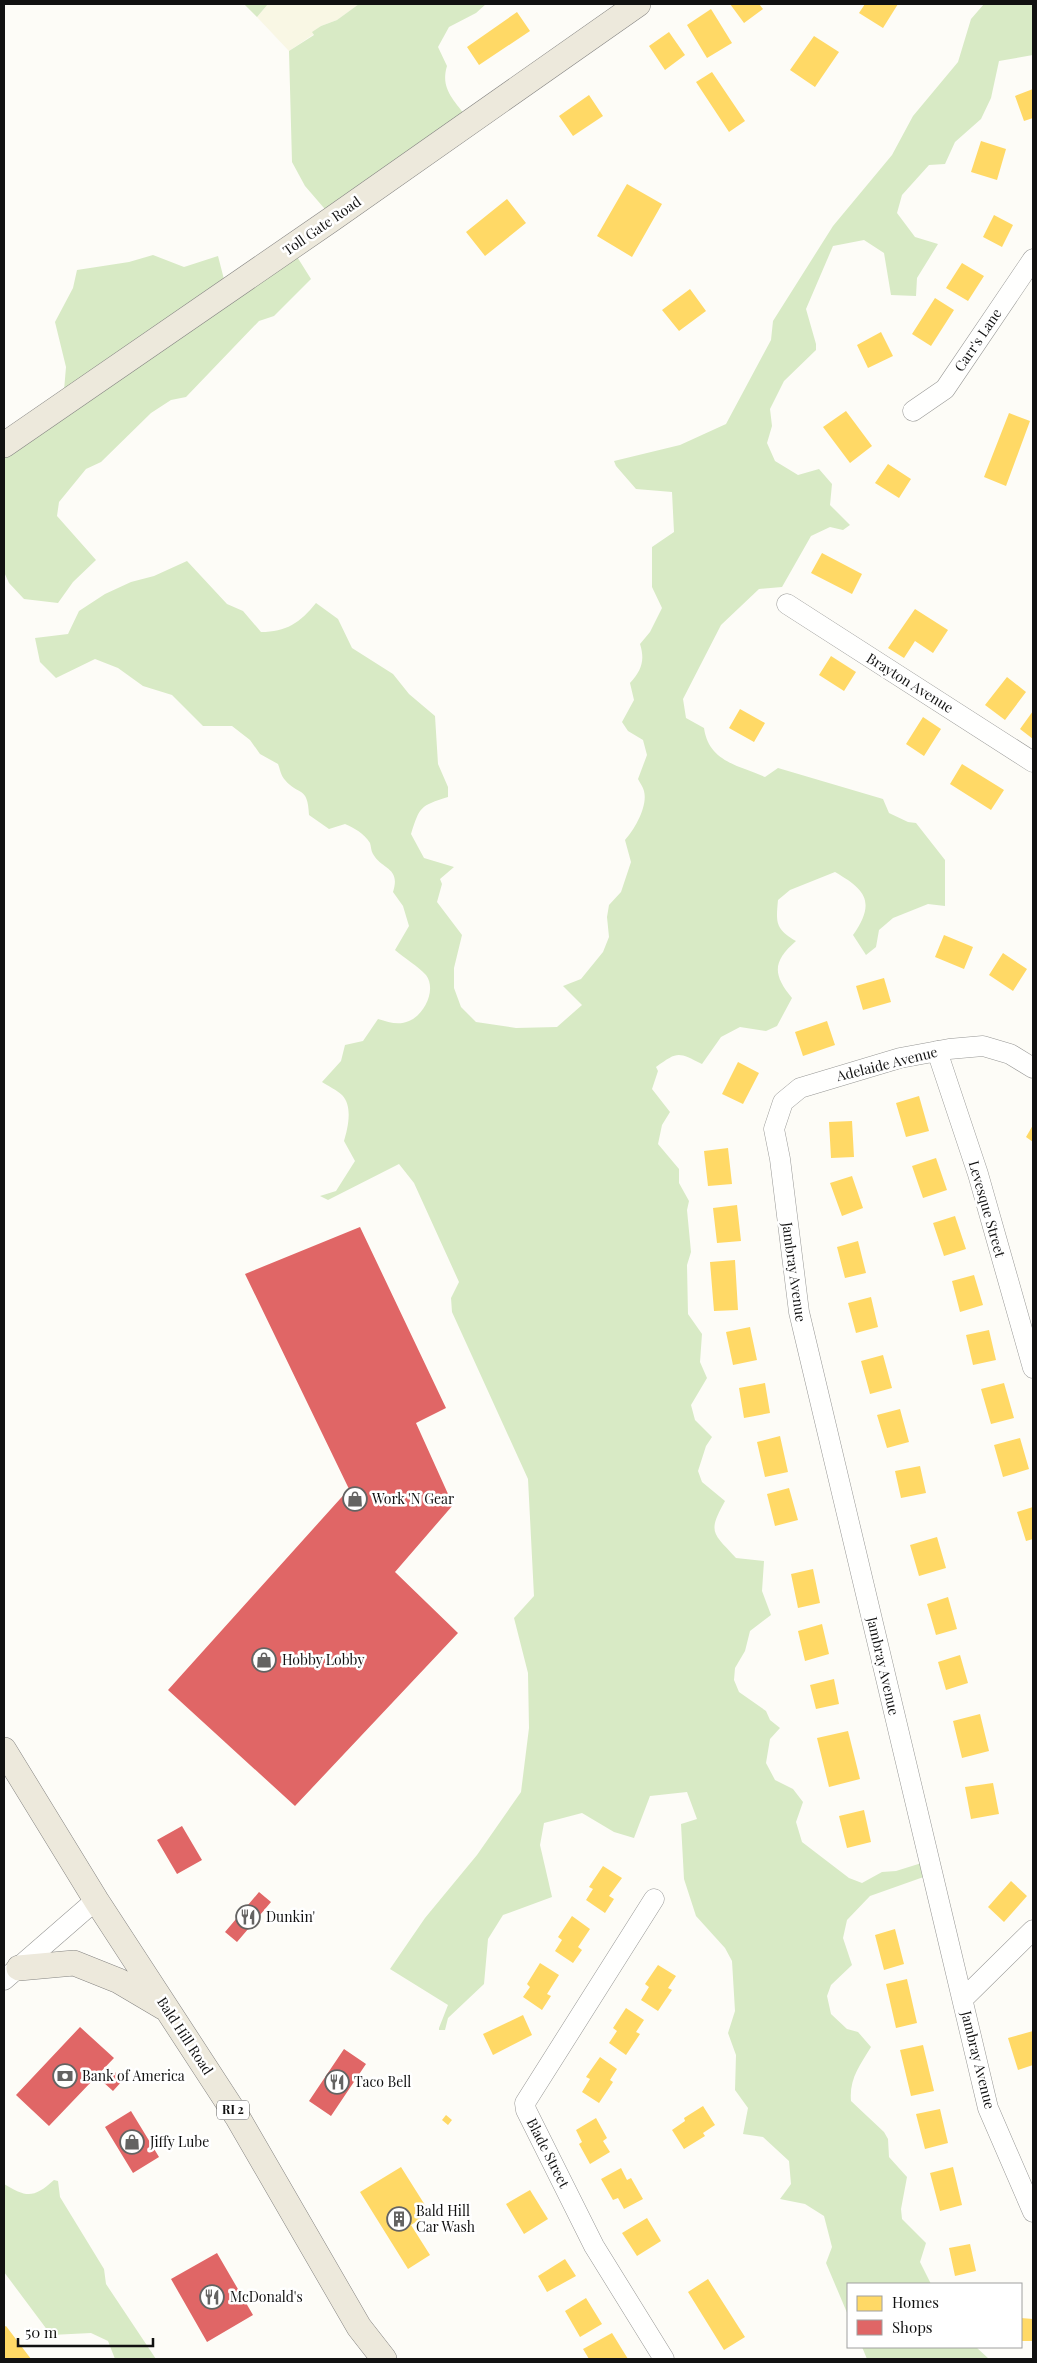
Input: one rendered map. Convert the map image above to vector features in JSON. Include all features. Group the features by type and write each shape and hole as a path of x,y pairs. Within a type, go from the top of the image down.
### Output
{"main road":[{"name":"Toll Gate Road","path":"4,445 332,219 638,4"},
{"name":"Bald Hill Road","path":"4,1750 96,1900 238,2118 359,2327 384,2359"},
{"path":"11,1974 74,1963 120,1981 167,2010"},
{"name":"Bald Hill Road","path":"359,2327 370,2359"}],"street":[{"name":"Carr's Lane","path":"913,411 944,388 1033,259"},
{"name":"Brayton Avenue","path":"787,604 1033,762"},
{"name":"Adelaide Avenue","path":"778,1112 783,1102 794,1091 813,1083 900,1058 937,1051 972,1046 992,1048 1010,1054 1033,1068"},
{"name":"Levesque Street","path":"937,1051 978,1174 1033,1368"},
{"name":"Jambray Avenue","path":"778,1112 774,1138 780,1159 799,1312 988,2108 1033,2212"},
{"name":"Blade Street","path":"654,1899 525,2103 526,2110 594,2246 664,2359"},
{"path":"11,1974 96,1900"},
{"path":"963,1999 1033,1930"}],"shaded area":[{"path":"268,4 359,4 337,20 321,26 313,32 314,34 289,51 257,17"}],"green space":[{"path":"244,4 268,4 257,17"},
{"path":"359,4 486,4 476,13 449,27 438,47 447,66 445,81 449,94 467,118 330,215 305,186 292,162 289,51 314,35 312,32 321,26 337,20"},
{"path":"984,4 1033,4 1033,55 999,61 991,98 981,119 955,142 945,164 929,165 902,195 897,213 915,237 938,244 917,278 916,296 891,295 884,253 864,240 833,246 806,309 816,350 784,381 770,409 772,426 767,443 775,461 798,475 819,469 832,484 830,505 850,525 843,530 830,527 811,536 782,587 759,589 721,625 683,699 686,718 704,728 712,748 726,761 765,777 778,768 883,799 889,813 908,822 916,823 945,860 945,906 928,904 893,918 879,930 876,947 866,955 853,935 860,924 866,905 860,891 854,885 835,872 790,890 778,900 777,919 784,933 796,941 788,948 779,961 778,975 792,998 777,1026 766,1031 740,1027 721,1037 702,1064 683,1055 669,1058 656,1067 658,1071 652,1089 670,1112 662,1125 658,1144 679,1169 679,1183 689,1201 687,1210 691,1252 687,1265 688,1314 702,1334 700,1362 707,1378 691,1405 695,1420 712,1437 706,1446 698,1471 702,1482 725,1501 719,1512 715,1527 715,1532 722,1543 736,1558 764,1561 762,1591 771,1615 750,1631 745,1651 735,1668 734,1680 739,1692 766,1711 770,1720 780,1728 770,1739 766,1763 775,1780 793,1789 803,1802 796,1822 802,1842 849,1878 862,1883 882,1872 896,1871 928,1861 932,1874 870,1896 847,1920 843,1938 852,1965 831,1985 827,1996 831,2014 847,2029 858,2032 871,2047 859,2066 854,2079 851,2101 884,2132 888,2139 889,2157 907,2177 901,2209 902,2219 926,2243 920,2262 930,2283 847,2283 847,2313 826,2263 832,2247 824,2216 805,2204 780,2199 791,2184 789,2161 763,2137 743,2134 748,2108 735,2090 736,2055 728,2033 735,2011 732,1961 725,1948 696,1916 684,1879 681,1824 697,1819 687,1792 650,1796 634,1838 614,1832 582,1813 544,1823 540,1845 552,1897 503,1915 488,1939 484,1984 448,2018 445,2030 439,2030 439,2028 448,2005 390,1969 425,1918 477,1855 521,1792 529,1728 528,1673 514,1618 534,1596 528,1479 452,1312 451,1298 459,1282 414,1183 399,1164 328,1200 320,1196 336,1191 355,1161 344,1141 349,1117 348,1105 340,1093 322,1082 341,1061 345,1045 363,1041 378,1019 401,1023 409,1021 420,1013 429,995 429,981 423,972 395,950 409,926 403,906 393,892 395,878 393,873 372,853 368,839 345,824 329,829 309,815 307,799 302,792 285,780 278,764 260,754 250,740 232,726 203,726 172,695 143,686 118,668 95,659 56,678 40,662 35,638 68,634 79,611 105,594 131,582 154,576 187,561 227,604 243,611 261,632 270,632 292,625 316,603 338,619 352,648 393,674 409,694 435,716 438,764 448,787 448,797 422,808 411,834 424,858 454,867 440,879 442,884 437,902 462,935 454,968 454,988 461,1007 476,1022 516,1028 557,1027 582,1005 563,986 581,979 603,952 609,937 607,917 609,905 621,892 631,862 625,840 633,830 644,803 644,791 638,779 647,755 643,740 628,731 622,722 634,700 630,683 640,669 642,655 640,644 650,632 662,608 652,587 652,547 674,532 672,492 636,489 616,466 614,461 680,445 726,424 771,340 773,321 833,226 892,155 913,116 958,62 971,19"},
{"path":"289,244 311,279 274,316 259,321 186,397 171,400 151,413 101,462 86,469 59,502 57,516 96,560 73,582 58,603 24,599 9,583 4,572 4,443 63,402 66,367 55,322 73,288 77,270 129,262 153,255 184,267 218,256 226,287"},
{"path":"54,2180 58,2181 60,2197 104,2269 106,2284 156,2359 115,2359 108,2341 91,2333 51,2335 4,2272 4,2184 19,2192 30,2194 41,2190"},
{"path":"862,2348 977,2348 989,2359 867,2359"}],"building: Homes":[{"path":"730,4 759,4 763,9 744,23"},
{"path":"865,4 898,4 883,28 859,13"},
{"path":"711,9 732,43 707,58 687,25"},
{"path":"517,12 530,31 479,65 467,47"},
{"path":"669,32 685,55 665,70 649,46"},
{"path":"814,36 839,52 815,87 790,70"},
{"path":"712,72 745,121 729,132 696,82"},
{"path":"1033,89 1033,118 1024,121 1015,96"},
{"path":"589,95 603,116 573,136 559,116"},
{"path":"981,141 1006,149 997,180 971,172"},
{"path":"627,184 662,204 632,257 597,236"},
{"path":"507,199 526,223 485,256 466,232"},
{"path":"994,215 1013,225 1002,247 983,237"},
{"path":"962,263 984,276 968,301 946,288"},
{"path":"690,289 706,311 679,331 662,310"},
{"path":"935,298 954,310 931,346 912,334"},
{"path":"881,332 893,356 868,368 857,345"},
{"path":"846,411 872,446 850,463 823,427"},
{"path":"1009,413 1030,421 1006,486 984,477"},
{"path":"888,464 911,479 899,498 875,483"},
{"path":"822,553 862,574 852,594 811,573"},
{"path":"915,609 948,630 933,653 915,641 904,658 888,648"},
{"path":"831,656 856,672 844,691 819,675"},
{"path":"1007,677 1026,692 1005,720 985,705"},
{"path":"740,709 765,723 754,742 729,728"},
{"path":"1033,711 1033,739 1020,729"},
{"path":"923,717 941,729 924,756 906,744"},
{"path":"962,764 1004,790 991,810 950,784"},
{"path":"944,935 973,947 964,969 935,957"},
{"path":"1003,953 1027,969 1013,991 989,975"},
{"path":"884,978 891,1002 863,1010 856,986"},
{"path":"827,1021 835,1045 803,1056 795,1032"},
{"path":"738,1062 759,1073 743,1104 722,1094"},
{"path":"919,1096 929,1131 906,1137 896,1103"},
{"path":"852,1121 854,1157 831,1158 829,1122"},
{"path":"1033,1125 1033,1142 1026,1137"},
{"path":"728,1148 732,1184 708,1186 704,1151"},
{"path":"936,1158 947,1190 923,1198 912,1166"},
{"path":"852,1176 863,1208 842,1216 830,1183"},
{"path":"737,1205 741,1241 717,1243 713,1208"},
{"path":"955,1216 966,1249 944,1256 933,1223"},
{"path":"858,1241 866,1273 845,1278 837,1247"},
{"path":"735,1260 738,1310 714,1311 710,1262"},
{"path":"974,1275 983,1305 960,1312 952,1281"},
{"path":"871,1297 878,1327 856,1333 848,1303"},
{"path":"750,1327 757,1360 733,1365 726,1332"},
{"path":"989,1330 996,1360 973,1365 966,1335"},
{"path":"883,1355 892,1388 870,1394 861,1361"},
{"path":"765,1383 770,1413 744,1418 739,1388"},
{"path":"1004,1383 1014,1418 991,1424 981,1389"},
{"path":"900,1409 909,1442 887,1448 877,1415"},
{"path":"780,1436 788,1472 765,1477 757,1442"},
{"path":"1020,1438 1029,1469 1003,1477 994,1445"},
{"path":"920,1466 926,1493 901,1498 895,1471"},
{"path":"789,1488 798,1520 775,1526 767,1494"},
{"path":"1033,1507 1033,1539 1026,1541 1017,1512"},
{"path":"937,1537 946,1568 919,1576 910,1545"},
{"path":"813,1569 820,1603 798,1608 791,1574"},
{"path":"948,1597 957,1629 936,1635 927,1604"},
{"path":"822,1624 829,1654 805,1661 798,1631"},
{"path":"960,1655 968,1683 946,1690 938,1662"},
{"path":"834,1679 839,1704 816,1709 810,1685"},
{"path":"980,1714 989,1751 962,1758 953,1721"},
{"path":"848,1731 860,1779 829,1787 817,1738"},
{"path":"993,1783 999,1814 971,1819 965,1787"},
{"path":"864,1810 871,1842 847,1848 839,1816"},
{"path":"603,1866 622,1878 609,1896 614,1899 605,1913 586,1900 593,1889 589,1887"},
{"path":"1011,1881 1027,1896 1004,1922 988,1907"},
{"path":"572,1916 590,1929 578,1947 582,1950 573,1963 555,1951 562,1940 558,1937"},
{"path":"895,1929 904,1964 884,1970 875,1935"},
{"path":"540,1963 559,1975 547,1994 551,1996 542,2010 523,1997 530,1987 527,1984"},
{"path":"658,1965 676,1976 668,1988 672,1990 658,2011 641,2000 649,1987 645,1984"},
{"path":"907,1979 917,2023 896,2028 886,1984"},
{"path":"626,2008 644,2020 636,2032 640,2034 626,2055 609,2043 617,2031 613,2028"},
{"path":"523,2015 532,2035 493,2055 483,2034"},
{"path":"1033,2031 1033,2065 1018,2070 1008,2038"},
{"path":"923,2045 934,2091 911,2096 900,2050"},
{"path":"600,2057 617,2069 610,2080 613,2082 599,2103 582,2092 590,2079 586,2077"},
{"path":"703,2106 715,2125 703,2133 705,2136 684,2149 672,2130 685,2121 684,2118"},
{"path":"940,2109 948,2143 925,2149 916,2114"},
{"path":"446,2115 452,2120 448,2125 442,2120"},
{"path":"596,2118 607,2138 603,2141 610,2152 590,2164 579,2144 582,2142 576,2130"},
{"name":"Bald Hill Car Wash","path":"401,2167 430,2213 411,2225 430,2255 408,2269 360,2192"},
{"path":"953,2167 962,2205 940,2211 930,2173"},
{"path":"621,2168 627,2180 631,2178 643,2199 624,2209 618,2198 613,2200 601,2179"},
{"path":"530,2190 548,2219 524,2234 506,2204"},
{"path":"647,2218 661,2241 637,2256 622,2233"},
{"path":"970,2244 976,2271 955,2276 949,2248"},
{"path":"565,2259 576,2276 547,2292 538,2276"},
{"path":"708,2279 745,2337 724,2350 688,2292"},
{"path":"586,2298 602,2324 580,2337 565,2311"},
{"path":"1022,2318 1033,2319 1033,2341 1022,2341"},
{"path":"6,2326 31,2359 4,2359 4,2327"},
{"path":"612,2333 628,2359 589,2359 583,2349"}],"building: Shops":[{"path":"360,1227 446,1408 416,1423 453,1505 395,1572 458,1633 295,1806 168,1690 349,1489 245,1274"},
{"path":"182,1826 202,1860 177,1874 157,1840"},
{"name":"Dunkin'","path":"259,1892 271,1902 237,1942 225,1932"},
{"name":"Bank of America","path":"80,2027 114,2058 49,2126 16,2095"},
{"name":"Taco Bell","path":"344,2049 366,2064 331,2116 309,2101"},
{"path":"114,2071 123,2080 113,2091 103,2082"},
{"name":"Jiffy Lube","path":"131,2111 159,2157 133,2173 105,2127"},
{"name":"McDonald's","path":"217,2253 253,2315 207,2342 171,2279"}],"place":[{"name":"Work 'N Gear","path":"355,1499"},
{"name":"Hobby Lobby","path":"264,1660"},
{"name":"Dunkin'","path":"248,1917"},
{"name":"Bank of America","path":"65,2076"},
{"name":"Taco Bell","path":"337,2082"},
{"name":"Jiffy Lube","path":"132,2142"},
{"name":"Bald Hill Car Wash","path":"399,2219"},
{"name":"McDonald's","path":"212,2297"}]}
